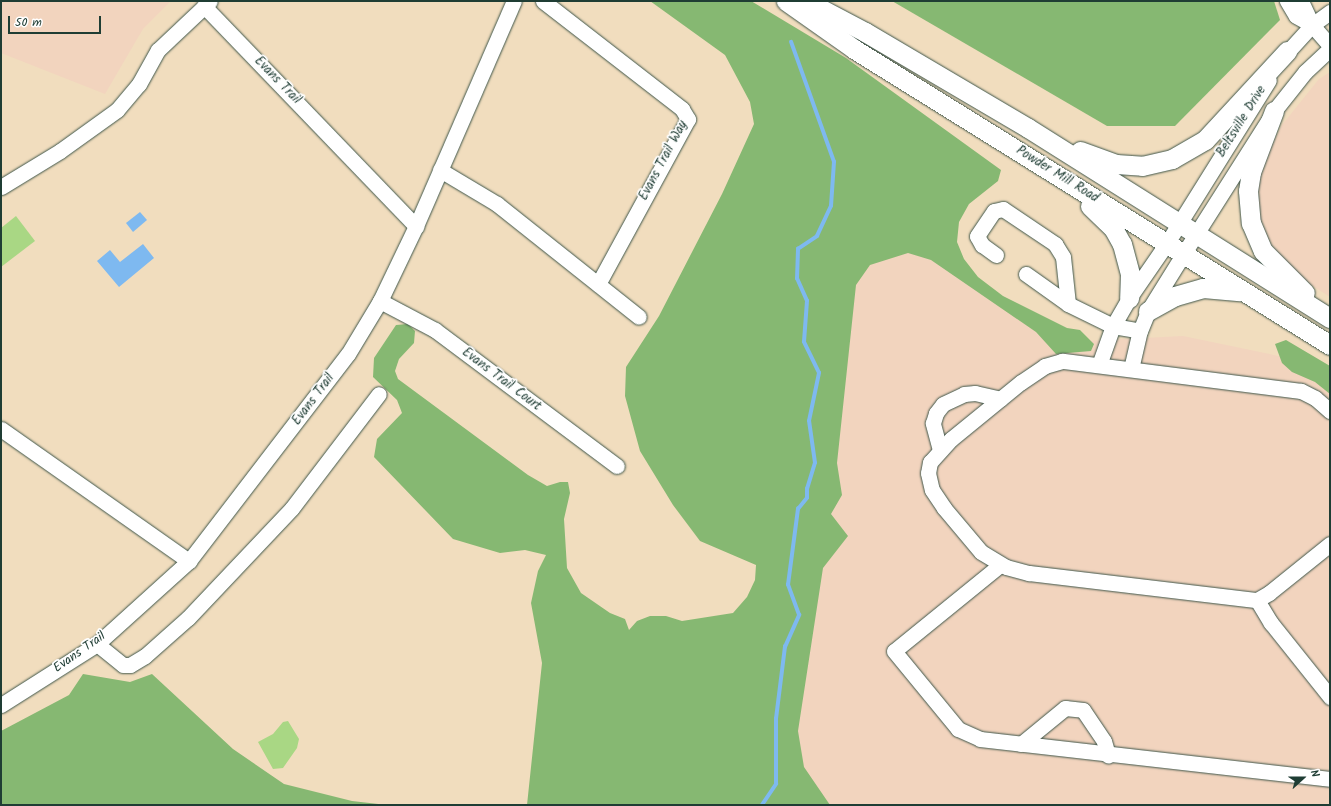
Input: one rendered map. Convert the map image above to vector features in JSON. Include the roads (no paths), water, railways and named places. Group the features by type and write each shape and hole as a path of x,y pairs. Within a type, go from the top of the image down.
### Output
{"main road":[{"name":"Powder Mill Road","path":"786,1 854,49 1330,345"},
{"name":"Powder Mill Road","path":"806,1 865,32 1028,128 1330,318"},
{"path":"1028,128 1116,164 1142,166 1158,164 1190,150 1204,140 1287,51"},
{"path":"1274,111 1251,172 1248,191 1251,223 1257,240 1274,264 1330,318"},
{"path":"1014,148 1100,213 1113,228 1122,244 1130,274 1128,298"},
{"path":"1148,311 1175,296 1203,288 1242,291"}],"street":[{"name":"Evans Trail","path":"1,705 97,644 189,561 348,354 380,301 416,226 514,1"},
{"name":"Evans Trail Way","path":"543,1 682,109 688,119 598,284"},
{"path":"1287,1 1296,16 1312,25"},
{"path":"1301,1 1312,25 1330,46"},
{"name":"Evans Trail","path":"1,188 60,151 118,110 139,84 158,50 207,4 416,226"},
{"name":"Beltsville Drive","path":"1099,365 1113,326 1128,298 1167,243 1287,51 1312,25 1330,12"},
{"name":"Beltsville Drive","path":"1132,369 1140,330 1148,311 1274,111 1305,72 1330,49"},
{"path":"440,170 497,204 639,317"},
{"path":"996,255 982,245 977,236 994,211 1003,209 1055,244 1063,257 1068,304"},
{"path":"1026,274 1068,304 1113,326 1140,330"},
{"name":"Evans Trail Court","path":"380,301 435,330 617,466"},
{"path":"1330,411 1315,398 1301,391 1062,361 1055,362 1032,374 1000,399 940,450 929,468 932,490 944,508 981,552 1000,564 1029,573 1257,600 1269,593 1330,544"},
{"path":"940,450 933,423 936,413 943,404 964,394 974,393 1000,399"},
{"path":"97,644 123,665 130,665 145,656 188,618 292,508 379,394"},
{"path":"1,428 189,561"},
{"path":"1000,564 894,651 958,729 980,739 1108,755 1330,779"},
{"path":"1257,600 1271,623 1330,697"},
{"path":"1021,744 1065,708 1083,710 1104,741 1108,755"}],"water":[{"path":"140,212 147,220 133,232 126,223"},
{"path":"143,244 154,258 119,287 97,261 110,250 120,262"}],"waterway":[{"path":"762,805 776,784 776,719 785,647 799,615 788,585 798,509 807,498 807,489 815,463 809,421 819,373 804,342 807,301 797,279 798,249 817,236 831,206 834,162 791,42"}]}
